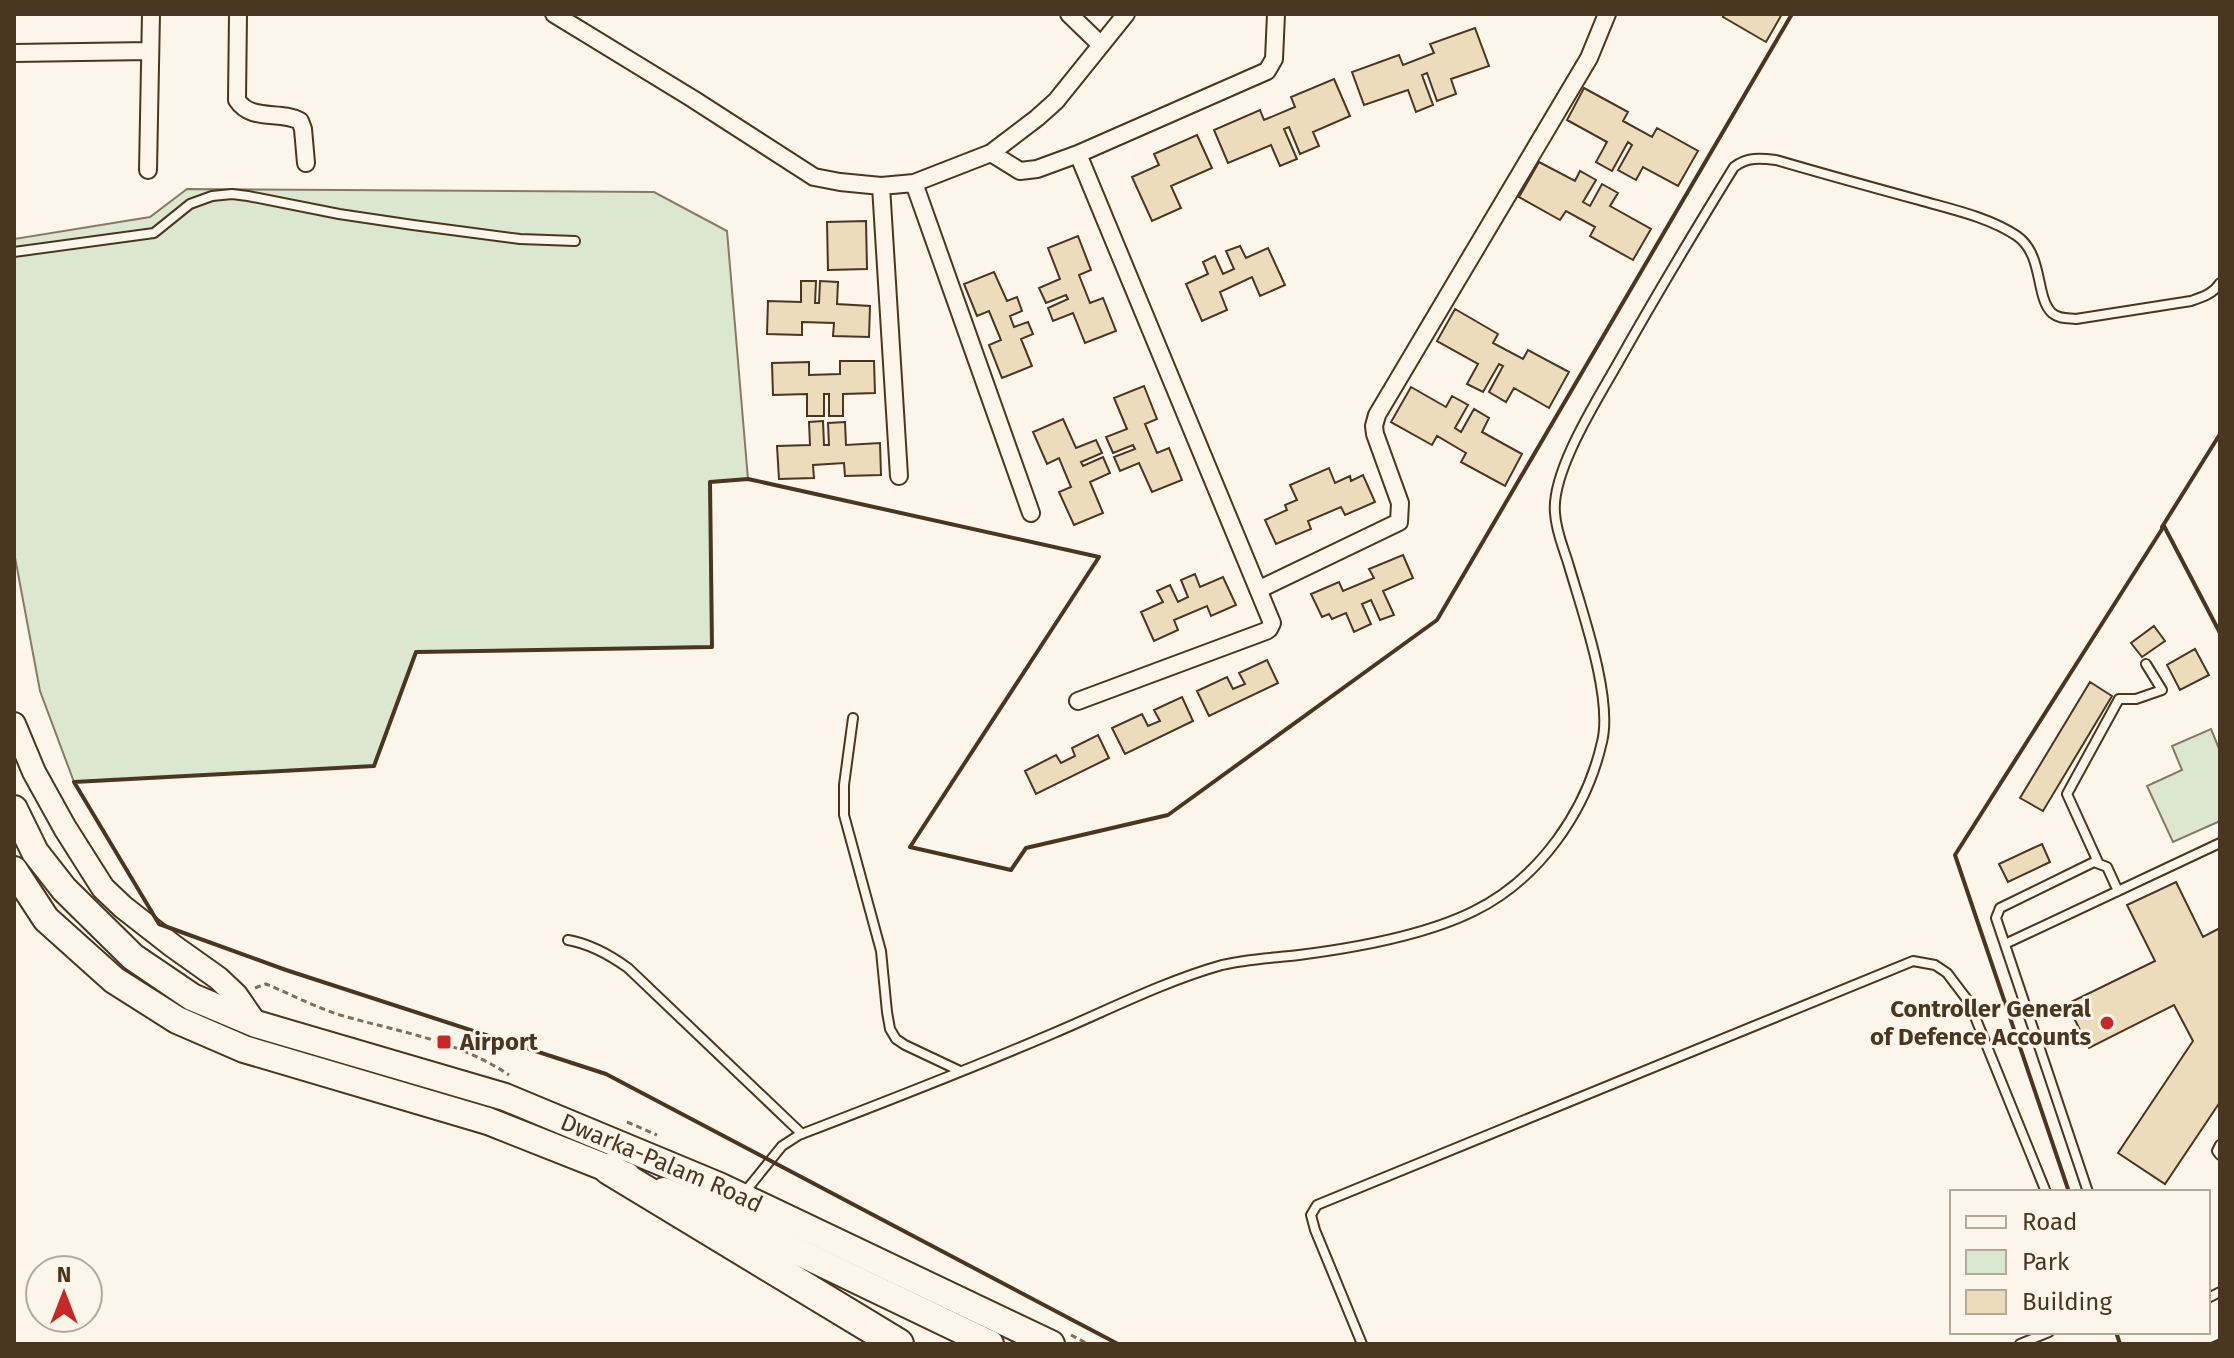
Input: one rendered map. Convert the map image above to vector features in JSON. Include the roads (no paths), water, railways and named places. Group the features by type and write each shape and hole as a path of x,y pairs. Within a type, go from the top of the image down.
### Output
{"highway":[{"path":"609,1169 898,1344"}],"main road":[{"name":"Dwarka-Palam Road","path":"14,809 35,852 64,889 133,957 192,997 256,1024 505,1097 742,1197 1051,1344"},
{"name":"Dwarka-Palam Road","path":"14,870 46,919 114,980 177,1020 244,1049 488,1121 707,1208 990,1344"}],"street":[{"path":"148,170 151,14"},
{"path":"238,14 237,100 251,112 300,121 306,163"},
{"path":"554,14 814,177 881,186 914,183 991,153 1056,101 1126,14"},
{"path":"1069,14 1101,45"},
{"path":"991,153 1012,167 1027,172 1078,154 1267,71 1274,59 1276,14"},
{"path":"1260,589 1399,522 1400,503 1375,434 1377,415 1589,58 1607,14"},
{"path":"14,53 149,51"},
{"path":"1078,154 1271,619 1269,629 1078,701"},
{"path":"914,183 1031,513"},
{"path":"881,186 899,476"},
{"path":"14,724 34,772 103,888 160,936 218,978 236,995 256,1024"}],"lane":[{"path":"742,1197 782,1146 802,1134 1193,974 1223,965 1369,943 1449,921 1474,911 1512,887 1556,843 1580,806 1603,741 1605,714 1589,634 1557,529 1554,509 1556,493 1564,466 1590,414 1673,264 1734,167 1741,162 1762,158 1776,160 1955,211 1999,227 2019,238 2030,251 2048,306 2062,318 2076,319 2191,301 2216,290 2220,283"},
{"path":"14,252 154,233 190,204 212,196 232,194 413,225 520,239 575,241"},
{"path":"2118,891 2107,867 2098,862 2067,794 2119,699 2136,699 2162,690 2146,664"},
{"path":"853,718 844,785 844,815 881,951 890,1029 896,1039 905,1045 960,1071"},
{"path":"2005,944 2220,843"},
{"path":"2087,1190 1997,915 2000,908 2088,864 2098,862"},
{"path":"568,940 594,947 628,968 802,1134"},
{"path":"1362,1344 1315,1230 1311,1215 1317,1205 1913,961 1935,965 1947,973 1969,1002 2045,1190"},
{"path":"2220,1145 2217,1151 2220,1155"},
{"path":"2020,1344 2044,1334"}],"place":[{"name":"Controller General of Defence Accounts","path":"2107,1023"},
{"name":"Airport","path":"444,1042"}]}
